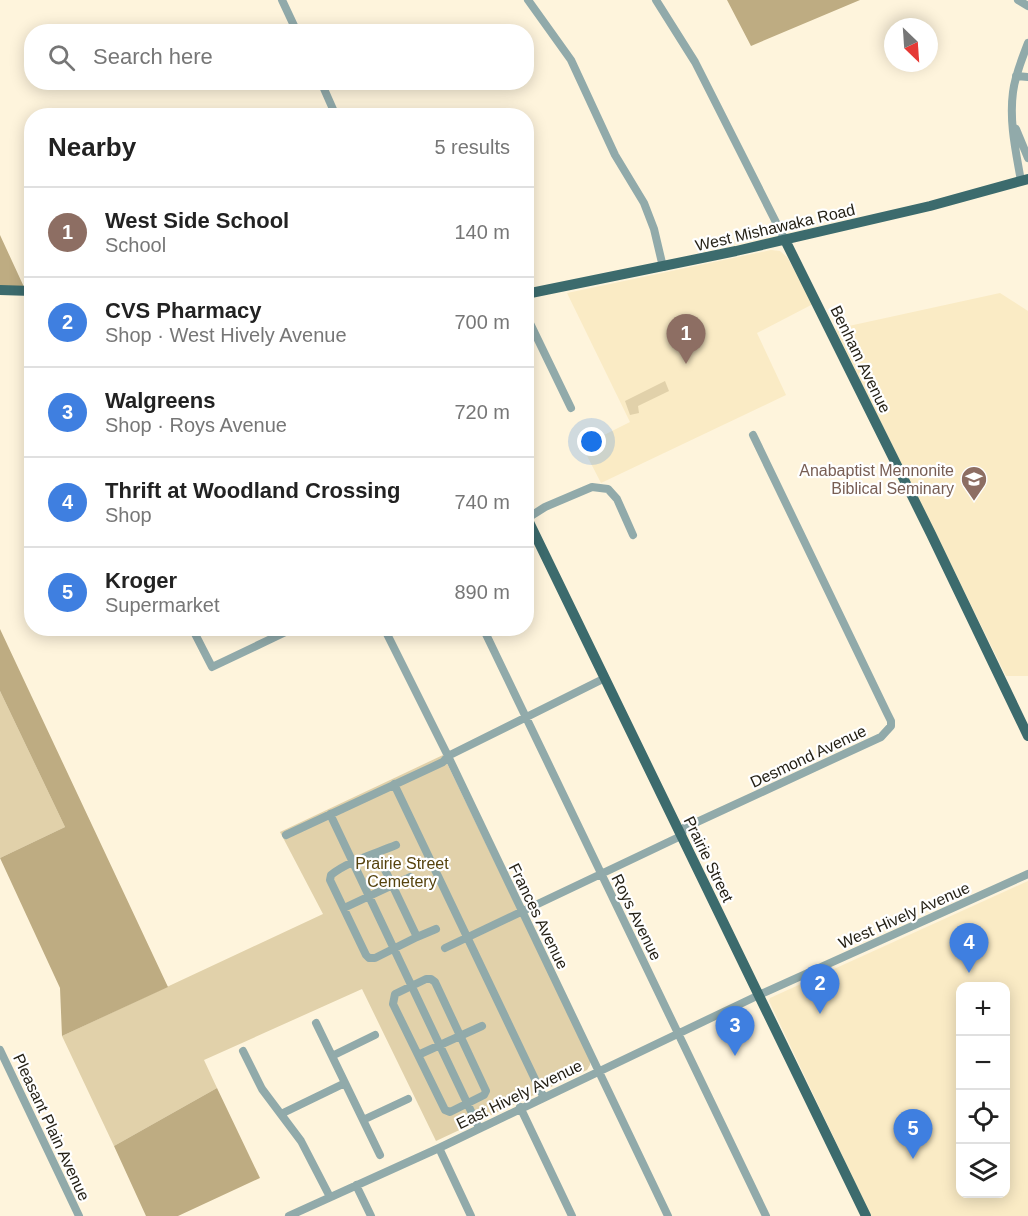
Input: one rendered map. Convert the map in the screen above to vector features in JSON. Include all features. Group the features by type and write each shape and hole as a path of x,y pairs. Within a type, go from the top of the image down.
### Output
{"main road":[{"name":"West Mishawaka Road","path":"534,292 785,240 930,206 1025,180"},
{"name":"Benham Avenue","path":"785,240 1028,736"},
{"path":"0,290 24,291"},
{"name":"Prairie Street","path":"534,531 866,1216"}],"street":[{"path":"282,0 293,24"},
{"path":"528,0 571,60 615,155 644,203 654,229 663,267"},
{"name":"Benham Avenue","path":"656,0 695,62 785,240"},
{"path":"1018,0 1028,6"},
{"path":"1025,180 1012,116 1016,76 1028,43"},
{"path":"1016,76 1028,76"},
{"path":"325,90 332,108"},
{"path":"1012,116 1028,158"},
{"path":"534,332 571,408"},
{"name":"Desmond Avenue","path":"445,948 681,836 684,828 881,736 891,726 887,712 753,435"},
{"path":"534,513 592,487 608,489 617,499 633,535"},
{"path":"196,636 212,667 277,636"},
{"name":"Frances Avenue","path":"388,636 448,756 668,1216"},
{"name":"Roys Avenue","path":"487,636 766,1216"},
{"path":"286,835 443,762 448,756 605,678"},
{"path":"394,784 543,1096"},
{"path":"330,814 479,1128"},
{"path":"396,845 353,864 331,876 330,880 369,958 375,958 436,929"},
{"path":"377,853 417,937"},
{"name":"West Hively Avenue","path":"759,995 1028,874"},
{"path":"344,908 410,877"},
{"path":"426,979 431,979 435,982 460,1036 486,1091 484,1095 450,1112 445,1110 393,1004 395,994 426,979"},
{"name":"East Hively Avenue","path":"289,1216 439,1148 543,1096 759,995"},
{"path":"316,1023 380,1155"},
{"path":"418,1055 482,1026"},
{"path":"332,1056 375,1035"},
{"name":"Pleasant Plain Avenue","path":"0,1050 79,1216"},
{"path":"243,1051 262,1089 301,1141 330,1197"},
{"path":"281,1114 345,1083"},
{"path":"363,1120 408,1098"},
{"path":"520,1107 572,1216"},
{"path":"439,1148 471,1216"},
{"path":"356,1185 371,1216"}],"shaded area":[{"path":"727,0 860,0 751,46"},
{"path":"0,235 24,287 0,286"},
{"path":"771,250 780,251 787,257 813,304 757,333 786,395 601,483 582,446 630,422 567,293"},
{"name":"Anabaptist Mennonite Biblical Seminary","path":"1000,293 1028,311 1028,676 1006,676 835,329"},
{"path":"0,629 168,987 62,1036 60,988 0,858 65,827 0,691"},
{"path":"1028,881 1028,1216 871,1216 769,1001 770,998"},
{"path":"217,1088 260,1178 178,1216 146,1216 114,1146"}],"green space":[{"path":"665,381 669,391 638,406 639,413 630,415 625,401"},
{"path":"0,691 65,827 0,858"},
{"name":"Prairie Street Cemetery","path":"443,755 590,1059 587,1070 436,1141 362,989 204,1060 217,1088 114,1146 62,1036 323,914 280,832"}],"place":[{"name":"West Side School","path":"686,364"},
{"name":"Anabaptist Mennonite Biblical Seminary","path":"974,502"},
{"name":"Thrift at Woodland Crossing","path":"969,973"},
{"name":"CVS Pharmacy","path":"820,1014"},
{"name":"Walgreens","path":"735,1056"},
{"name":"Kroger","path":"913,1159"}]}
